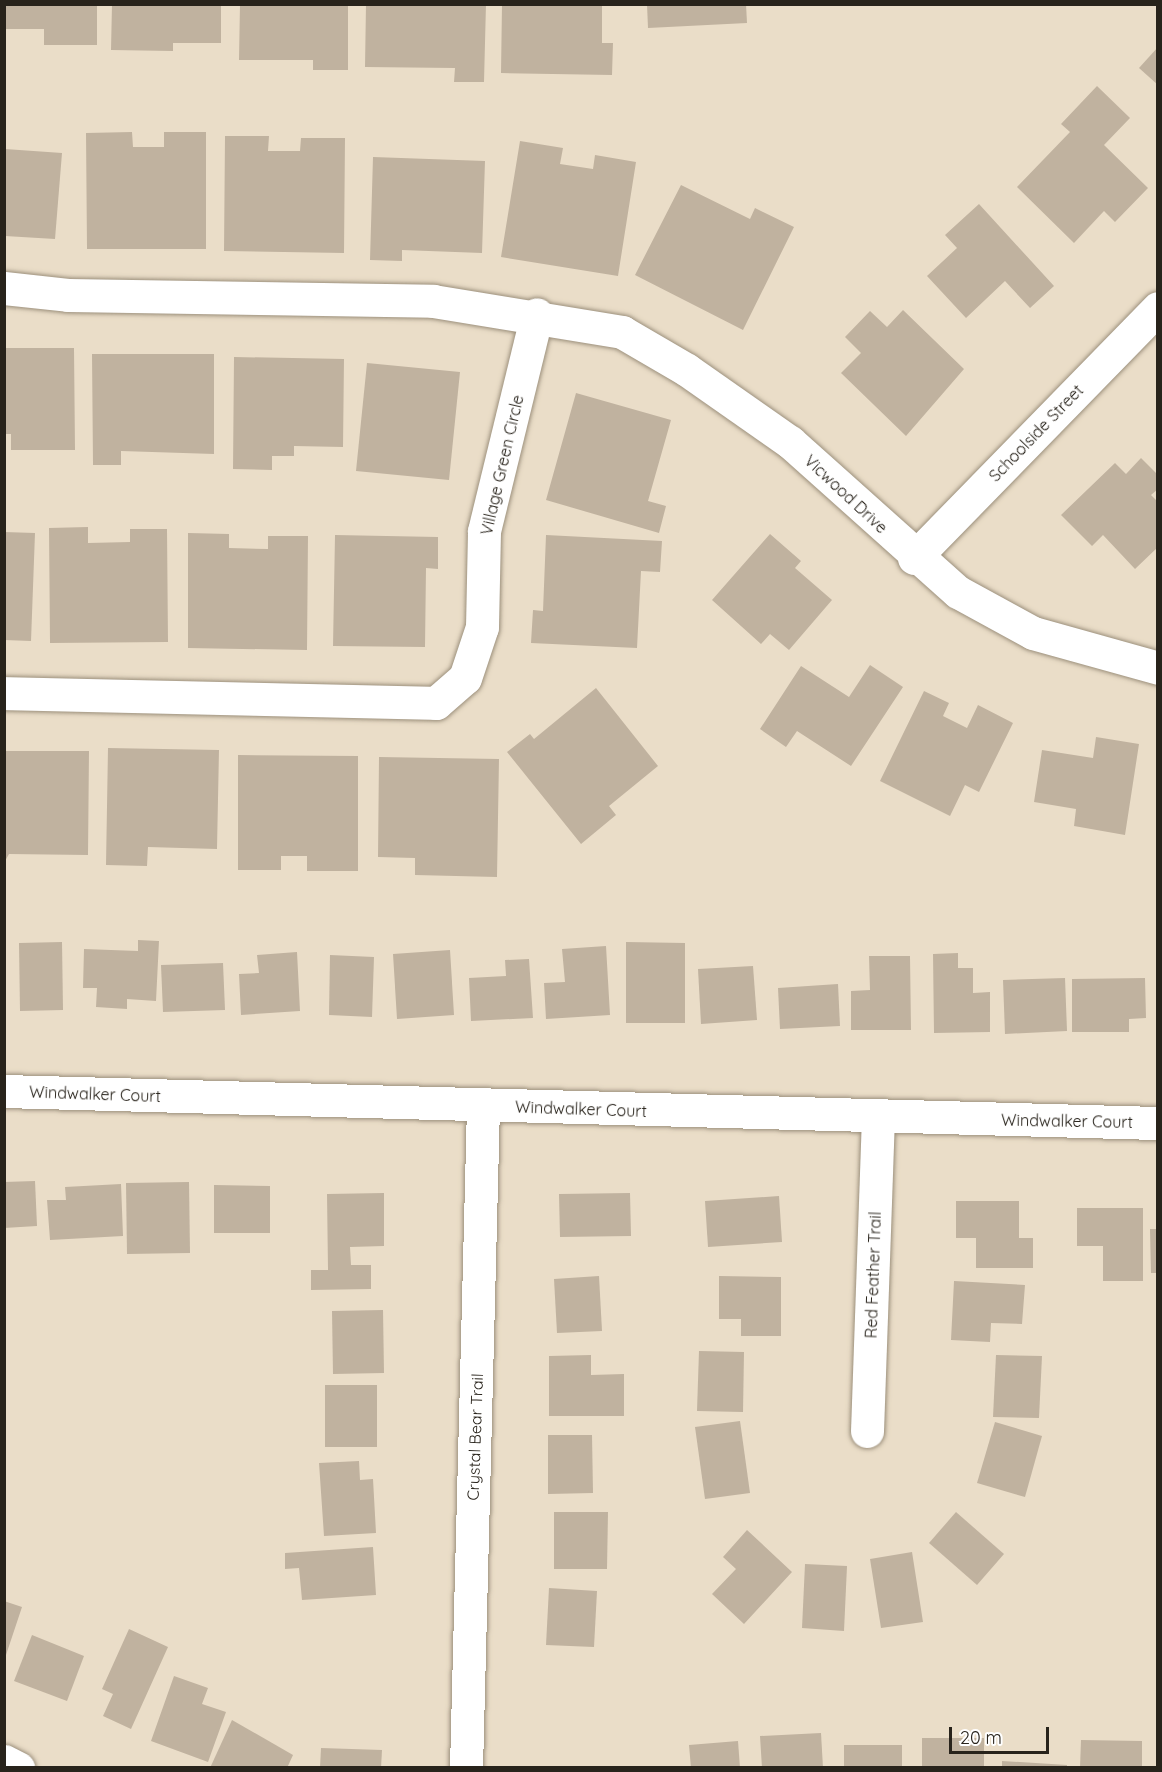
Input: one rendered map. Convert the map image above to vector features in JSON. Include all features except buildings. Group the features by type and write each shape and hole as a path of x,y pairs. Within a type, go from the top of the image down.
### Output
{"street":[{"path":"4,288 68,295 433,301 537,314"},
{"name":"Schoolside Street","path":"914,558 1158,308"},
{"name":"Vicwood Drive","path":"537,314 622,332 687,370 790,442 914,558 958,592 1033,633 1158,668"},
{"name":"Village Green Circle","path":"4,693 436,703 465,678 482,627 484,531 537,314"},
{"name":"Windwalker Court","path":"4,1091 878,1118 1158,1123"},
{"name":"Crystal Bear Trail","path":"466,1767 483,1106"},
{"name":"Red Feather Trail","path":"867,1431 878,1118"},
{"path":"4,1761 18,1767"}]}
